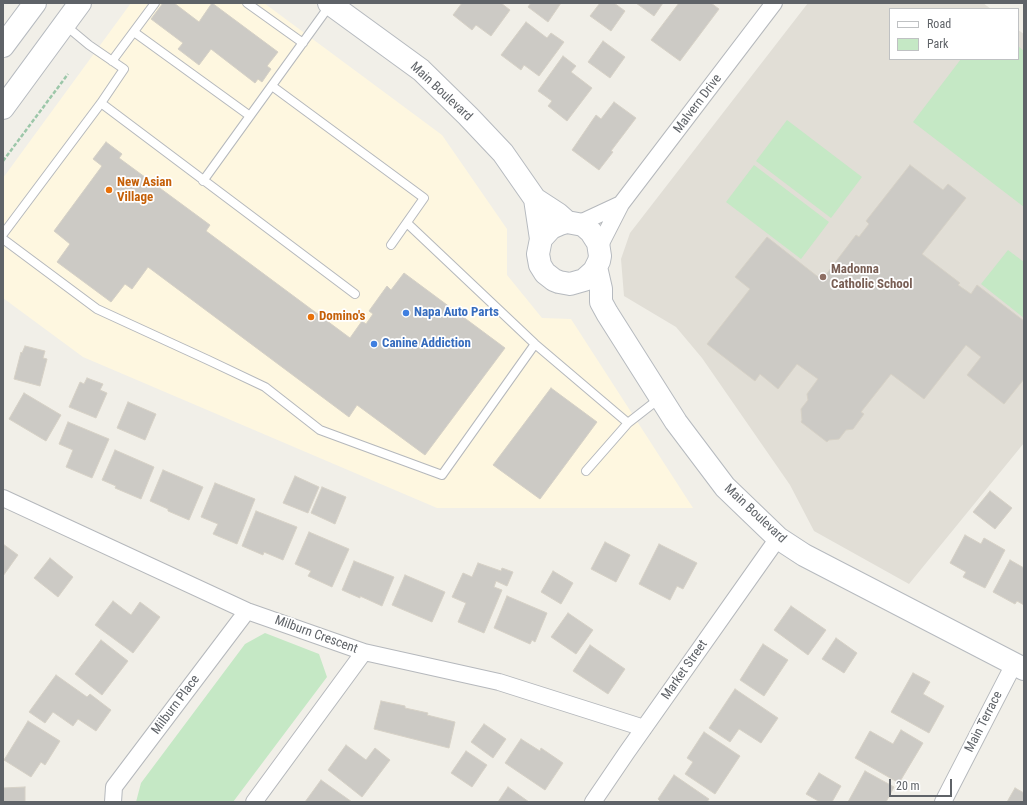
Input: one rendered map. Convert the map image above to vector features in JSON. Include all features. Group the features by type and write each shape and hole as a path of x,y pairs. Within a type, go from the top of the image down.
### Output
{"street":[{"path":"3,108 80,3"},
{"name":"Malvern Drive","path":"597,257 622,204 774,3"},
{"path":"3,46 34,4"},
{"name":"Main Boulevard","path":"330,4 421,70 503,153 536,199 572,223 583,225 591,232 598,243 597,257 601,302 607,313 676,422 725,487 778,538 804,555 1019,666"},
{"name":"Main Boulevard","path":"536,199 541,239 538,254 540,265 545,273 554,280 570,284 601,302"},
{"name":"Malvern Drive","path":"572,223 622,204"},
{"path":"541,239 550,228 560,224 572,223"},
{"path":"570,284 584,280 594,271 597,257"},
{"name":"Milburn Crescent","path":"3,498 247,611 364,652 499,682 644,728"},
{"name":"Market Street","path":"593,802 778,538"},
{"name":"Milburn Place","path":"113,802 114,787 247,611"},
{"path":"254,802 364,652"},
{"name":"Main Terrace","path":"943,802 1019,666"}],"lane":[{"path":"112,61 155,3"},
{"path":"247,3 303,43"},
{"path":"203,181 330,4"},
{"path":"3,234 101,103 124,69 89,45 64,25"},
{"path":"134,32 250,116"},
{"path":"272,86 424,198 391,245"},
{"path":"101,103 354,294"},
{"path":"407,223 535,344 628,423"},
{"path":"3,239 97,309 265,387 320,430 442,475 535,344"},
{"path":"586,471 628,423 660,397"}],"path":[{"path":"3,161 68,74"}],"shaded area":[{"path":"131,3 264,3 442,135 507,229 507,275 542,318 571,319 693,508 437,508 83,357 3,298 3,178"},
{"name":"Madonna Catholic School","path":"808,3 983,3 990,8 889,8 889,60 1019,60 1019,31 1024,34 1024,443 909,584 814,531 790,485 702,358 676,327 624,296 621,259 630,233"}],"green space":[{"path":"1019,47 1024,51 1024,207 913,122 960,60 1019,60"},
{"path":"787,120 862,177 831,218 756,161"},
{"path":"754,165 829,222 801,259 726,202"},
{"path":"1008,250 1024,262 1024,318 981,284"},
{"path":"265,633 319,654 327,677 233,802 136,802 141,783 245,644"}],"building":[{"path":"163,3 174,3 199,22 212,3 278,52 267,66 271,69 262,82 258,79 255,83 211,49 199,65 178,49 183,43 151,19"},
{"path":"462,3 501,3 510,10 491,36 476,25 472,30 453,15"},
{"path":"531,3 561,3 548,22 528,7"},
{"path":"600,3 614,3 625,11 611,31 590,16"},
{"path":"636,3 663,3 654,16"},
{"path":"679,3 711,3 719,9 680,61 651,40"},
{"path":"526,22 547,38 551,33 564,42 539,76 524,65 521,70 501,55"},
{"path":"603,41 625,57 610,78 588,62"},
{"path":"563,56 576,66 571,72 592,88 567,121 548,106 552,101 538,91"},
{"path":"614,102 636,118 611,151 613,152 599,170 572,150 596,115 601,119"},
{"path":"106,142 122,154 119,158 210,225 206,231 350,338 362,321 366,324 373,314 369,311 387,286 391,290 404,273 505,348 425,455 357,405 349,417 148,267 132,289 125,284 111,302 57,262 70,244 54,231 102,166 93,159"},
{"path":"910,165 943,190 948,184 966,198 922,254 960,283 958,285 971,294 977,285 1024,321 1024,379 1004,404 967,375 981,357 966,345 924,399 891,374 861,412 864,414 853,429 846,430 839,439 829,440 827,442 801,422 801,409 808,400 807,394 818,379 797,364 778,389 760,374 755,381 707,344 750,289 735,277 767,237 822,280 856,235 859,237 869,224 866,221"},
{"path":"25,346 45,351 43,358 47,359 40,386 14,379 21,352 22,353"},
{"path":"87,378 103,384 100,390 107,393 96,418 69,407 80,382 84,384"},
{"path":"551,388 597,422 540,499 493,465"},
{"path":"24,393 61,415 46,441 9,419"},
{"path":"128,402 156,414 145,440 117,428"},
{"path":"68,422 109,439 92,478 66,467 73,450 59,444"},
{"path":"115,450 154,467 141,499 115,488 116,486 102,480"},
{"path":"163,470 203,487 189,520 150,501"},
{"path":"295,476 319,487 308,513 283,503"},
{"path":"215,483 255,499 237,544 213,534 218,524 201,517"},
{"path":"322,487 346,497 335,524 311,513"},
{"path":"990,491 1012,508 995,529 973,512"},
{"path":"256,511 297,527 283,560 264,552 263,555 242,546"},
{"path":"309,532 349,549 332,587 308,576 311,571 295,564"},
{"path":"965,535 981,544 984,538 1005,550 985,588 963,577 966,572 950,563"},
{"path":"605,542 630,555 616,582 591,569"},
{"path":"3,544 18,555 3,576"},
{"path":"659,544 697,563 683,589 677,586 670,600 639,584"},
{"path":"50,558 73,577 58,597 34,578"},
{"path":"1010,560 1024,568 1024,605 1017,601 1015,604 993,592"},
{"path":"354,561 394,577 382,606 342,590"},
{"path":"478,563 501,571 502,568 513,572 507,586 496,581 494,587 502,590 484,633 458,622 466,603 452,597 463,573 472,577"},
{"path":"553,571 573,583 561,604 541,592"},
{"path":"405,575 445,592 432,622 392,605"},
{"path":"507,596 547,613 535,642 532,640 530,644 494,628"},
{"path":"113,601 131,615 140,602 160,617 133,653 95,625"},
{"path":"791,606 826,630 808,655 774,630"},
{"path":"568,613 593,630 576,654 551,637"},
{"path":"836,638 857,653 844,673 822,659"},
{"path":"101,640 128,661 102,695 75,674"},
{"path":"763,644 788,660 764,696 740,680"},
{"path":"590,645 625,669 608,694 573,671"},
{"path":"913,673 930,682 923,694 944,706 929,733 891,712"},
{"path":"56,675 87,697 90,694 111,710 96,731 78,719 73,726 53,712 45,723 29,712"},
{"path":"735,689 778,718 761,743 739,729 730,742 709,728"},
{"path":"381,701 405,706 405,708 428,713 427,715 455,722 449,748 374,729"},
{"path":"28,721 60,741 45,765 41,762 31,777 4,760"},
{"path":"484,724 506,739 493,758 471,742"},
{"path":"901,730 923,743 899,783 855,758 870,731 893,744"},
{"path":"704,732 740,756 715,794 685,774 693,762 687,758"},
{"path":"521,739 540,751 541,748 563,763 545,790 505,763"},
{"path":"346,745 366,760 375,748 390,760 362,797 328,770"},
{"path":"466,751 487,765 472,787 451,773"},
{"path":"865,771 894,787 886,802 848,802"},
{"path":"819,773 841,786 832,802 820,802 806,794"},
{"path":"674,775 709,799 707,802 661,802 658,799"},
{"path":"321,780 352,802 305,802"},
{"path":"25,787 25,802 3,802 3,788"},
{"path":"508,787 529,802 498,802"},
{"path":"1015,788 1024,793 1024,802 1007,802"}],"place":[{"name":"New Asian Village","path":"109,190"},
{"name":"Madonna Catholic School","path":"823,277"},
{"name":"Napa Auto Parts","path":"406,313"},
{"name":"Domino's","path":"311,317"},
{"name":"Canine Addiction","path":"374,344"}]}
